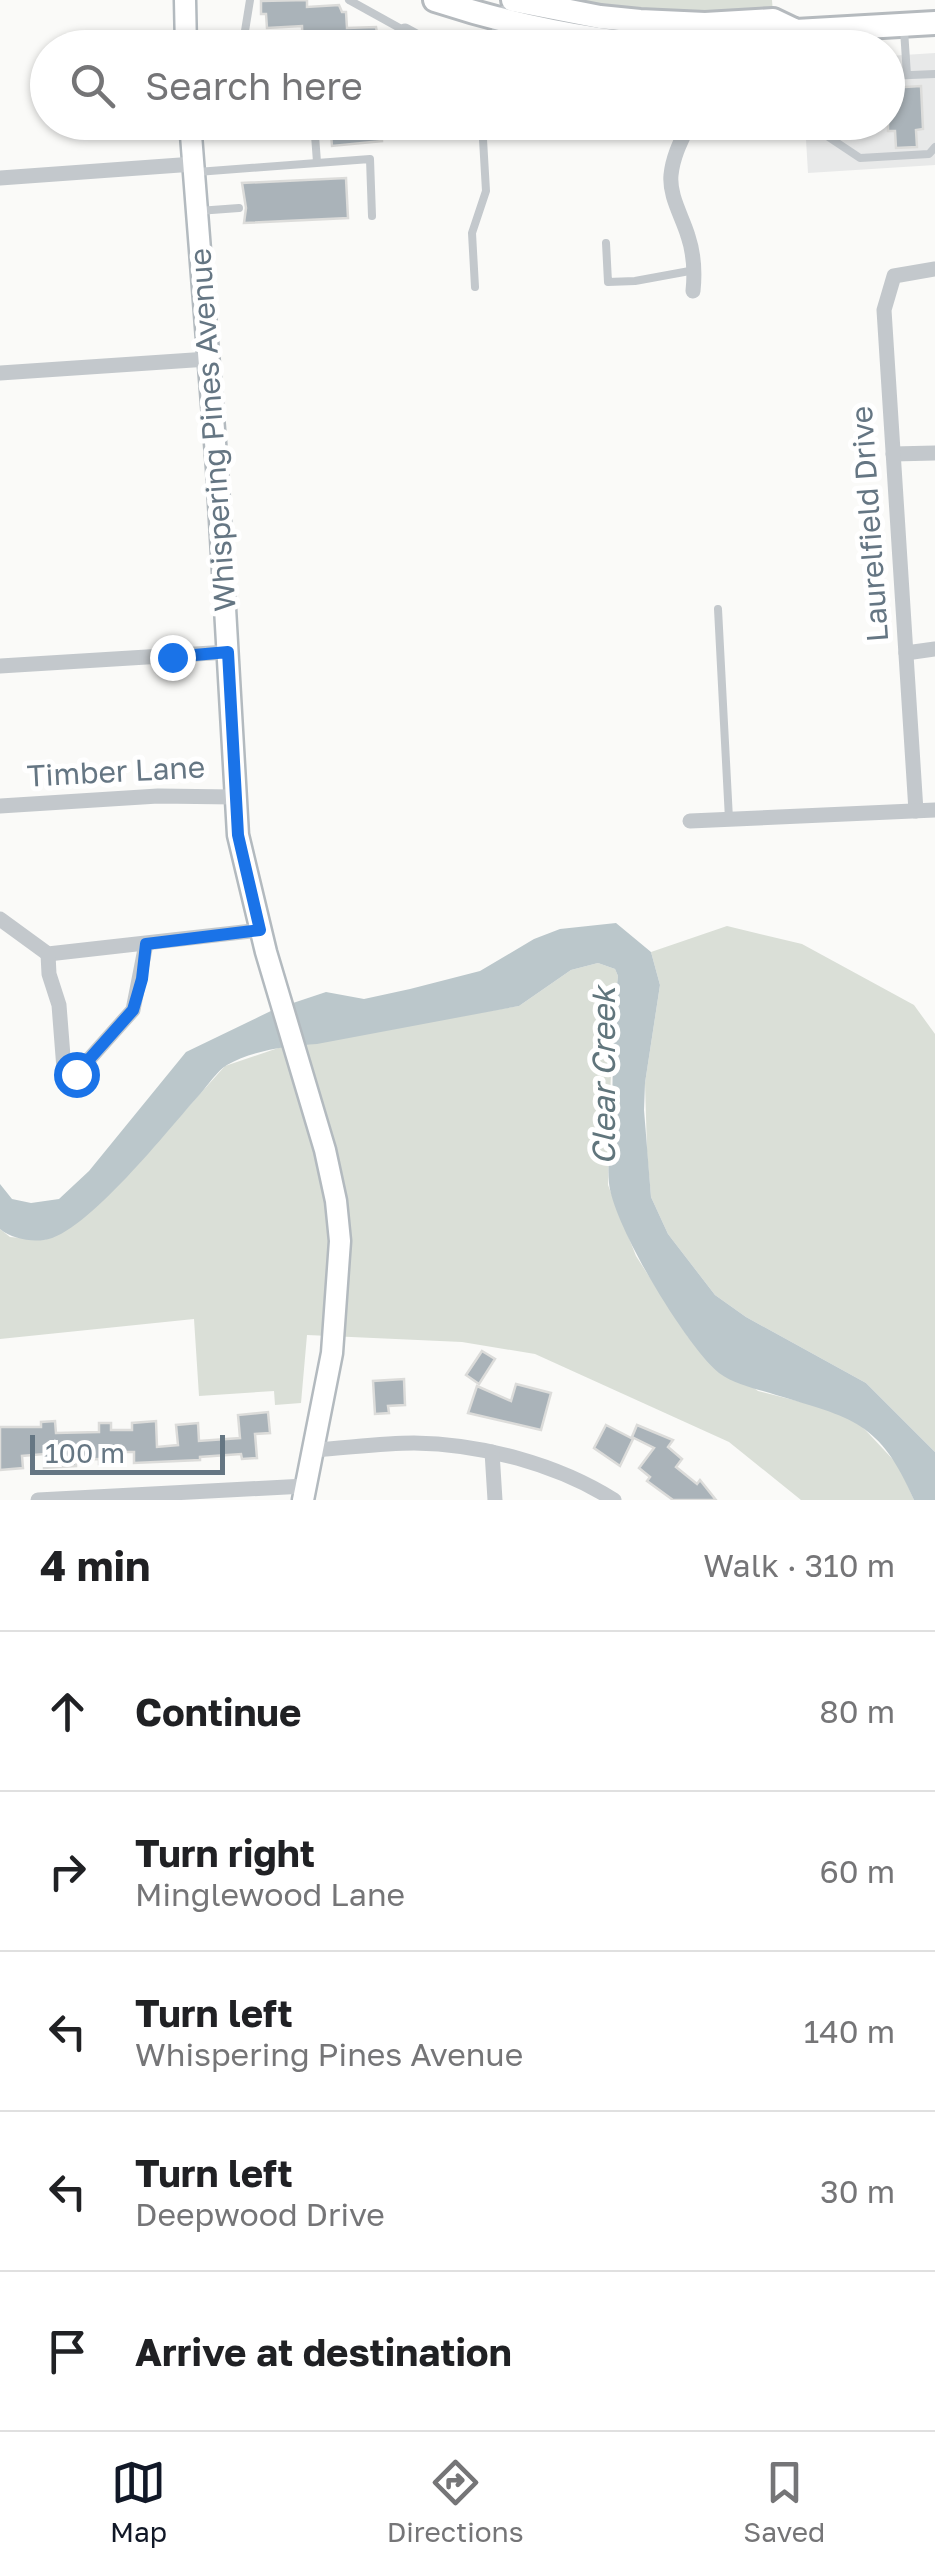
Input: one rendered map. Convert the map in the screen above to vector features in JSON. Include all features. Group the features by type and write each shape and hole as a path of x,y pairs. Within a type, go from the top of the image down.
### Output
{"main road":[{"path":"185,0 186,30"},
{"path":"435,0 671,30"},
{"path":"508,7 571,30"},
{"path":"731,30 773,20 794,30"},
{"path":"814,30 935,23"},
{"name":"Whispering Pines Avenue","path":"192,140 228,652 234,796 242,858 332,1182 340,1241 332,1352 304,1493"}],"street":[{"path":"682,140 670,180 689,237 695,270 693,291"},
{"path":"0,178 194,168"},
{"name":"Laurelfield Drive","path":"916,811 884,310 894,276 935,269"},
{"path":"0,372 208,359"},
{"path":"893,454 935,453"},
{"path":"906,653 935,650"},
{"path":"0,666 228,652"},
{"name":"Timber Lane","path":"0,806 158,796 234,796"},
{"path":"690,821 935,810"},
{"path":"0,919 48,954 260,930"},
{"path":"48,954 49,974 59,1005 64,1069 76,1074 133,1010 146,944"},
{"path":"313,1450 415,1443 492,1452 592,1486 614,1500"},
{"path":"492,1452 494,1500"},
{"path":"40,1500 304,1493"}],"lane":[{"path":"245,30 250,0"},
{"path":"349,0 403,30"},
{"path":"904,25 904,30"},
{"path":"905,50 906,75 935,74"},
{"path":"315,140 317,162"},
{"path":"475,287 472,233 486,191 483,140"},
{"path":"834,140 860,158 929,154 935,147"},
{"path":"194,168 370,159 372,216"},
{"path":"198,211 239,208"},
{"path":"606,242 608,282 695,270"},
{"path":"718,608 729,820"}],"shaded area":[{"path":"553,0 772,0 773,14 662,13"},
{"path":"935,53 935,165 808,173 806,140 905,140 905,55"},
{"path":"616,923 651,952 660,985 644,1110 651,1197 668,1234 715,1295 746,1317 866,1383 935,1452 935,1500 914,1500 889,1454 861,1426 825,1410 739,1384 719,1373 688,1338 653,1284 623,1227 609,1183 618,976 615,969 598,963 571,970 519,1006 271,1050 237,1060 220,1071 127,1177 82,1220 62,1234 44,1240 20,1239 0,1229 0,1184 12,1199 31,1203 59,1199 89,1171 186,1052 275,1009 326,992 364,999 410,989 480,971 534,939 560,929"},
{"path":"727,926 802,944 914,1005 935,1034 935,1452 866,1383 746,1317 715,1295 668,1234 651,1197 645,1083 660,985 651,952"},
{"path":"598,963 615,969 618,976 612,1032 608,1185 636,1256 688,1337 758,1391 857,1421 899,1466 914,1500 801,1500 729,1442 535,1354 462,1342 307,1335 301,1403 275,1405 274,1391 199,1396 194,1319 0,1339 0,1229 10,1237 44,1240 60,1233 119,1184 225,1066 284,1046 519,1006 571,970"}],"building":[{"path":"307,0 307,7 339,5 346,12 347,28 377,30 267,28 261,1"},
{"path":"921,86 923,129 916,130 917,147 896,148 896,140 905,140 905,87"},
{"path":"332,140 382,140 382,141 332,146"},
{"path":"346,178 348,218 244,223 242,183"},
{"path":"482,1351 495,1359 479,1384 466,1375"},
{"path":"404,1379 405,1405 388,1406 389,1413 375,1414 373,1381"},
{"path":"516,1384 551,1393 541,1430 468,1413 477,1386 511,1401"},
{"path":"268,1412 270,1433 255,1434 257,1458 242,1459 241,1454 134,1463 134,1452 112,1452 112,1464 99,1464 99,1459 76,1460 76,1466 44,1468 44,1454 22,1456 23,1468 0,1470 0,1427 41,1427 41,1422 55,1421 56,1433 99,1432 99,1423 111,1423 111,1430 132,1430 132,1423 156,1421 157,1447 178,1445 176,1425 198,1423 199,1441 240,1438 238,1415"},
{"path":"606,1425 633,1439 620,1466 594,1448"},
{"path":"637,1425 673,1440 668,1447 682,1459 676,1467 697,1484 700,1480 716,1500 673,1500 647,1481 650,1477 639,1468 654,1448 632,1437"}],"route":[{"path":"76,1074 133,1010 146,944 260,930 238,835 228,652 172,657"}],"water label":[{"name":"Clear Creek","path":"604,1076"}]}
